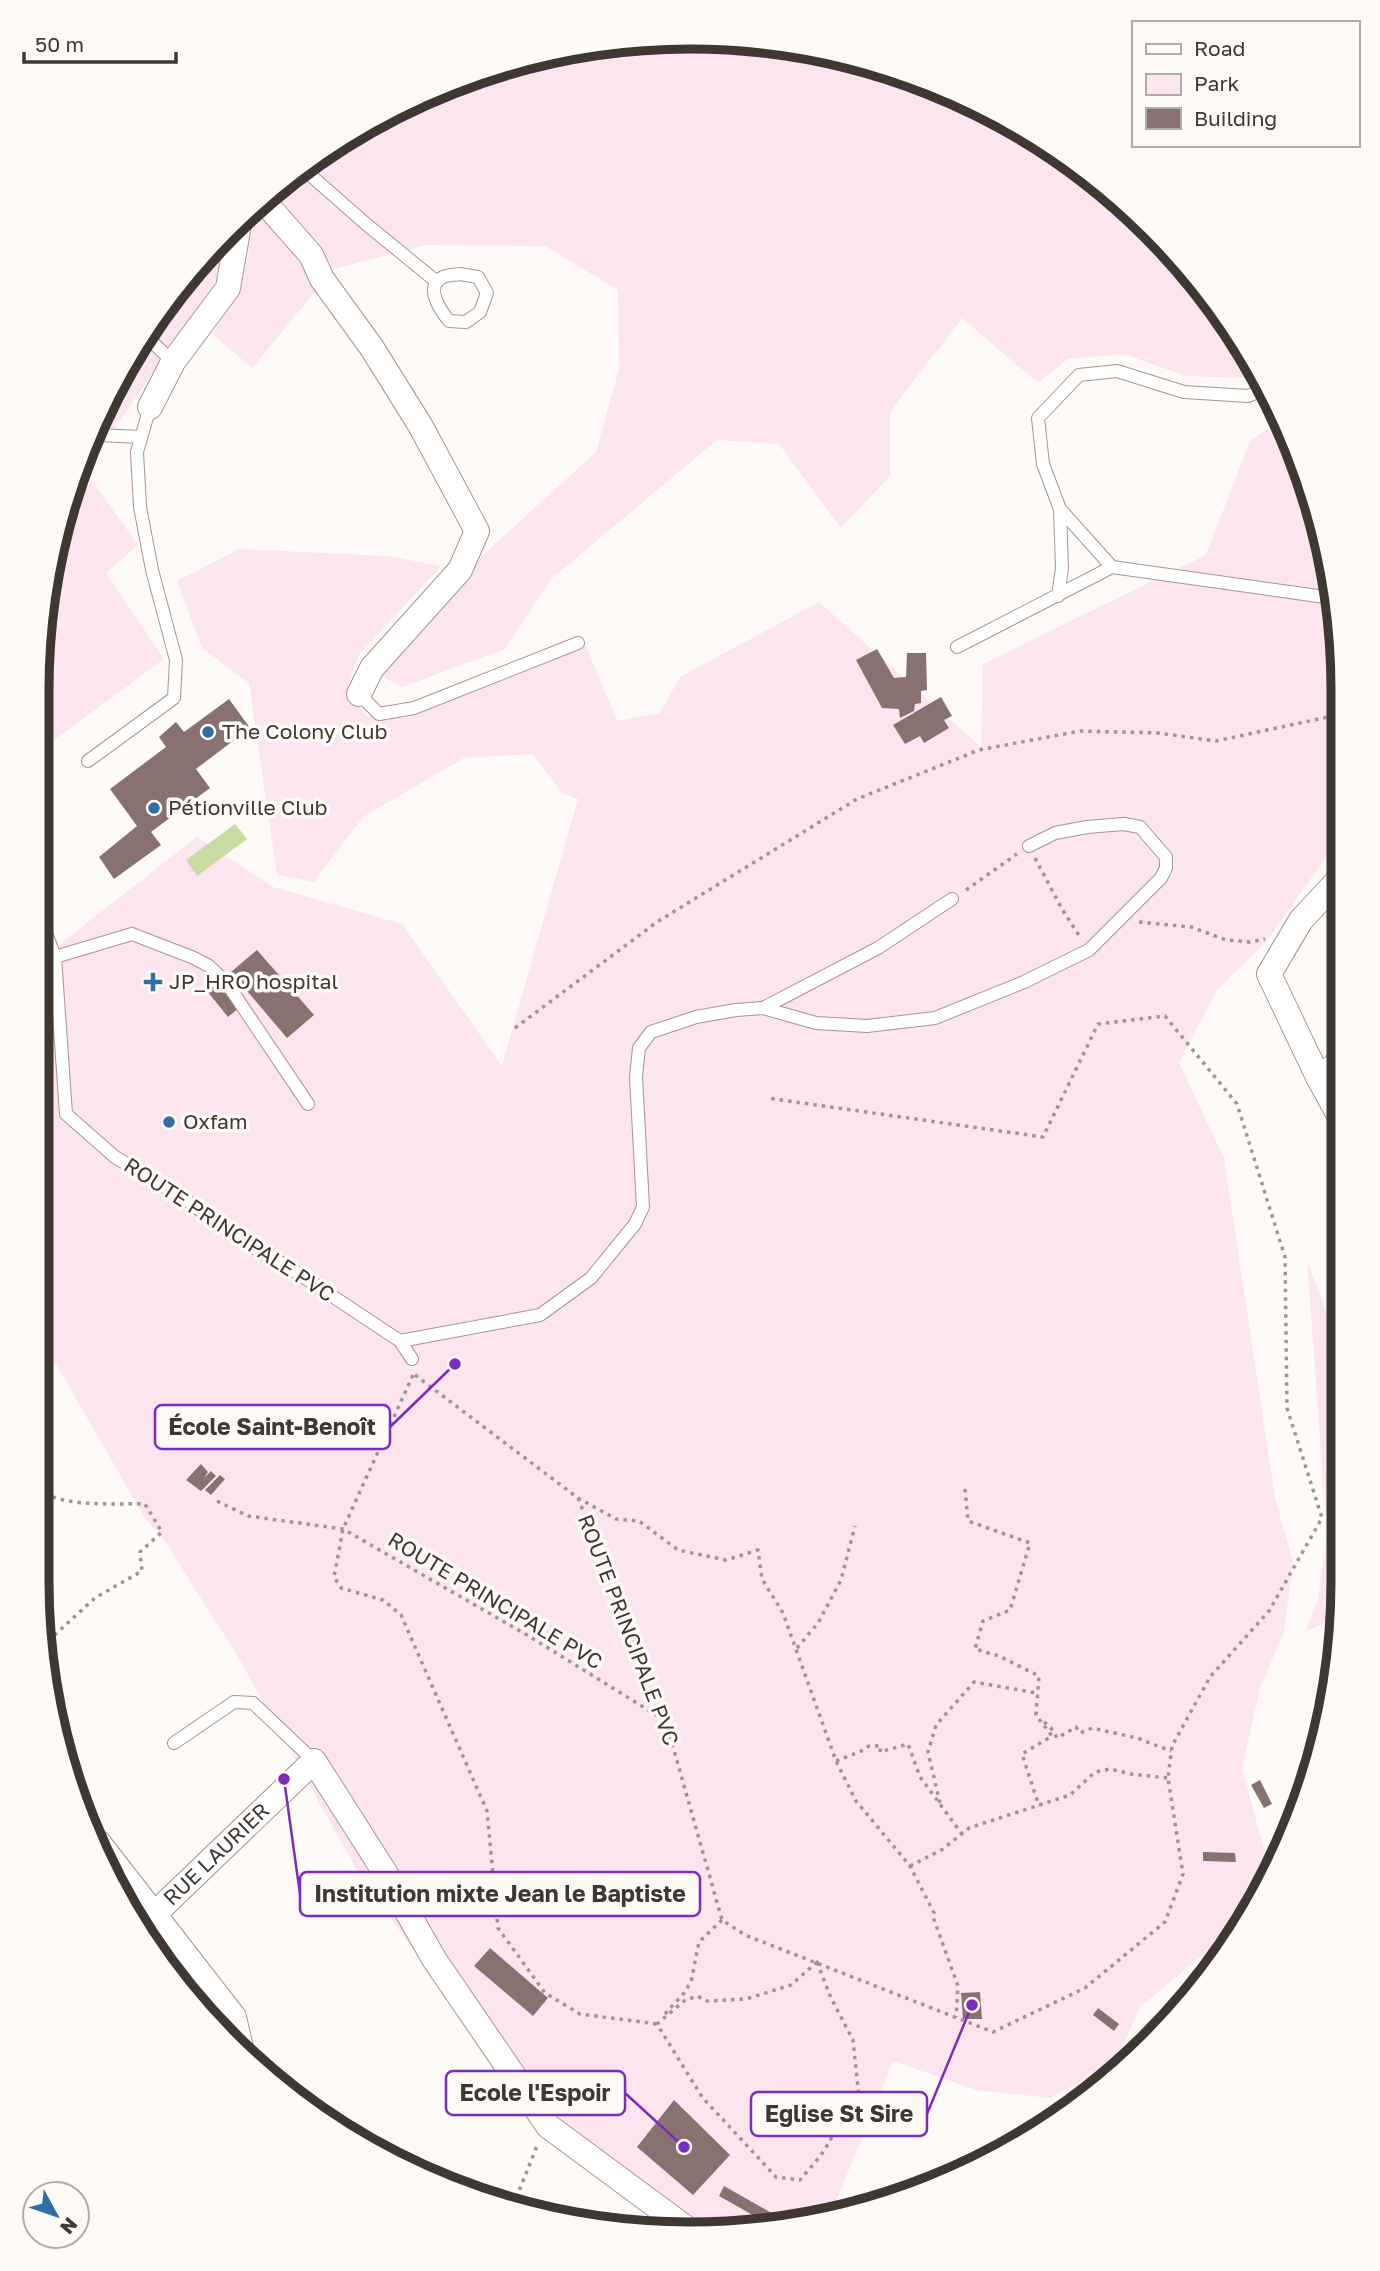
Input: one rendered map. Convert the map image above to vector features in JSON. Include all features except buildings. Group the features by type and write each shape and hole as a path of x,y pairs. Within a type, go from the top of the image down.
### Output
{"street":[{"path":"269,207 312,255 322,279 372,348 420,425 477,531 460,570 372,668 359,694"},
{"path":"150,407 173,362 228,288 237,237"},
{"path":"1331,888 1301,920 1269,974 1331,1101"},
{"path":"1318,1077 1331,1068"},
{"path":"314,1761 384,1871 434,1959 548,2126 677,2222"},
{"name":"RUE LAURIER","path":"149,1919 314,1761"},
{"path":"122,1878 149,1919 234,2017 239,2036"}],"lane":[{"path":"309,174 437,282"},
{"path":"460,274 478,277 487,293 480,312 466,322 449,321 437,305 434,295 437,282 442,277 460,274"},
{"path":"152,342 173,362"},
{"path":"1058,596 1062,568 1060,509 1043,464 1038,418 1079,375 1117,371 1184,392 1248,396 1257,392"},
{"path":"88,761 174,698 176,660 152,570 140,507 136,453 150,407"},
{"path":"102,435 141,437"},
{"path":"1060,509 1112,567"},
{"path":"957,647 1112,567 1324,597"},
{"path":"359,694 379,714 414,708 578,643"},
{"path":"400,1341 540,1315 591,1278 635,1224 643,1207 636,1077 639,1048 650,1032 696,1017 763,1008 816,1023 867,1026 934,1018 1024,982 1089,950 1161,878 1166,868 1166,857 1145,830 1124,824 1055,833 1029,846"},
{"path":"763,1008 878,948 952,899"},
{"path":"55,957 132,934 194,958 226,982 308,1104"},
{"name":"ROUTE PRINCIPALE PVC","path":"49,942 55,957 66,1114 115,1157 185,1199 243,1242 290,1268 400,1341 412,1359"},
{"path":"174,1742 234,1702 253,1703 314,1761"}],"path":[{"path":"515,1028 657,922 857,799 979,750 1080,731 1158,733 1216,741 1331,716"},
{"path":"952,899 1029,846 1062,909 1089,950"},
{"path":"1119,920 1191,927 1226,940 1250,942 1269,939"},
{"path":"657,2024 691,1982 699,1942 722,1920 745,1935 993,2032 1085,1988 1165,1922 1183,1874 1168,1778 1171,1751 1210,1677 1269,1611 1322,1518 1287,1408 1285,1257 1237,1104 1165,1016 1098,1024 1043,1138 767,1098"},
{"path":"412,1359 414,1374 343,1529 334,1577 341,1588 383,1600 401,1615 487,1811 498,1928 545,1993 568,2007 580,2014 657,2024 684,2001 697,1996 707,2001 746,1999 791,1984 817,1962"},
{"name":"ROUTE PRINCIPALE PVC","path":"414,1374 578,1498 666,1722 722,1920"},
{"path":"965,1489 968,1521 1030,1543 1010,1610 983,1621 975,1649 999,1656 1039,1676 1035,1715 1052,1736 1022,1754 1039,1807"},
{"path":"49,1496 75,1502 145,1504 162,1532 140,1552 142,1571 95,1598 51,1638"},
{"path":"578,1498 616,1519 639,1521 678,1549 726,1560 758,1550 762,1579 783,1613 836,1761 856,1801 910,1866 934,1913 933,1917 958,1986 956,2017"},
{"path":"217,1501 248,1516 343,1529"},
{"path":"796,1648 818,1623 841,1580 855,1526"},
{"name":"ROUTE PRINCIPALE PVC","path":"343,1529 527,1635 666,1722"},
{"path":"940,1803 928,1752 936,1726 974,1682 1037,1693"},
{"path":"1037,1717 1051,1728 1057,1738 1076,1727 1080,1733 1092,1728 1137,1738 1171,1751"},
{"path":"836,1761 869,1746 881,1746 880,1752 908,1744 920,1777 962,1834"},
{"path":"910,1866 943,1849 969,1828 1070,1795 1095,1772 1110,1769 1168,1778"},
{"path":"657,2024 702,2097 720,2117 776,2178 800,2180 826,2148 834,2129 846,2115 860,2107 853,2040 831,1998 817,1962"},
{"path":"518,2198 529,2161 548,2126"}],"green space":[{"path":"690,49 774,54 815,61 896,83 974,115 1010,135 1080,181 1113,208 1172,267 1199,300 1249,377 1186,376 1124,354 1068,359 1038,383 962,318 890,412 890,476 841,528 779,444 717,440 551,579 505,649 402,687 381,676 484,554 596,452 619,369 618,290 545,246 425,245 334,269 252,368 212,334 241,290 255,220 267,208 300,181 370,135 445,98 470,88 472,91 484,83 565,61 606,54"},
{"path":"221,254 217,279 105,442 101,438 135,369 181,300"},
{"path":"1273,425 1297,484 1319,565 1330,648 1331,850 1266,942 1217,990 1179,1063 1224,1158 1275,1498 1293,1562 1284,1632 1260,1688 1242,1768 1267,1860 1245,1902 1217,1945 1140,2007 1117,2060 1109,2066 1050,2098 976,2090 893,2061 834,2205 774,2217 684,2222 558,2150 359,1874 237,1655 164,1540 145,1518 49,1352 49,918 56,947 197,837 273,887 402,924 502,1066 578,799 563,794 533,754 464,758 363,817 314,882 277,875 249,683 202,648 177,581 239,549 388,556 441,566 359,655 347,688 367,716 406,718 586,646 617,721 660,713 680,677 819,602 981,747 983,664 1206,555 1250,441"},
{"path":"87,474 138,545 106,573 164,659 49,744 50,648 54,606 71,524"},
{"path":"1307,1260 1331,1324 1331,1581 1330,1620 1305,1632 1318,1600 1327,1534"}],"shaded area":[{"path":"235,824 247,839 197,876 186,860"}],"place":[{"name":"The Colony Club","path":"208,732"},
{"name":"Pétionville Club","path":"154,808"},
{"name":"JP_HRO hospital","path":"153,982"},
{"name":"Oxfam","path":"169,1122"},
{"name":"École Saint-Benoît","path":"455,1364"},
{"name":"Institution mixte Jean le Baptiste","path":"284,1779"},
{"name":"Eglise St Sire","path":"972,2005"},
{"name":"Ecole l'Espoir","path":"684,2147"}]}
